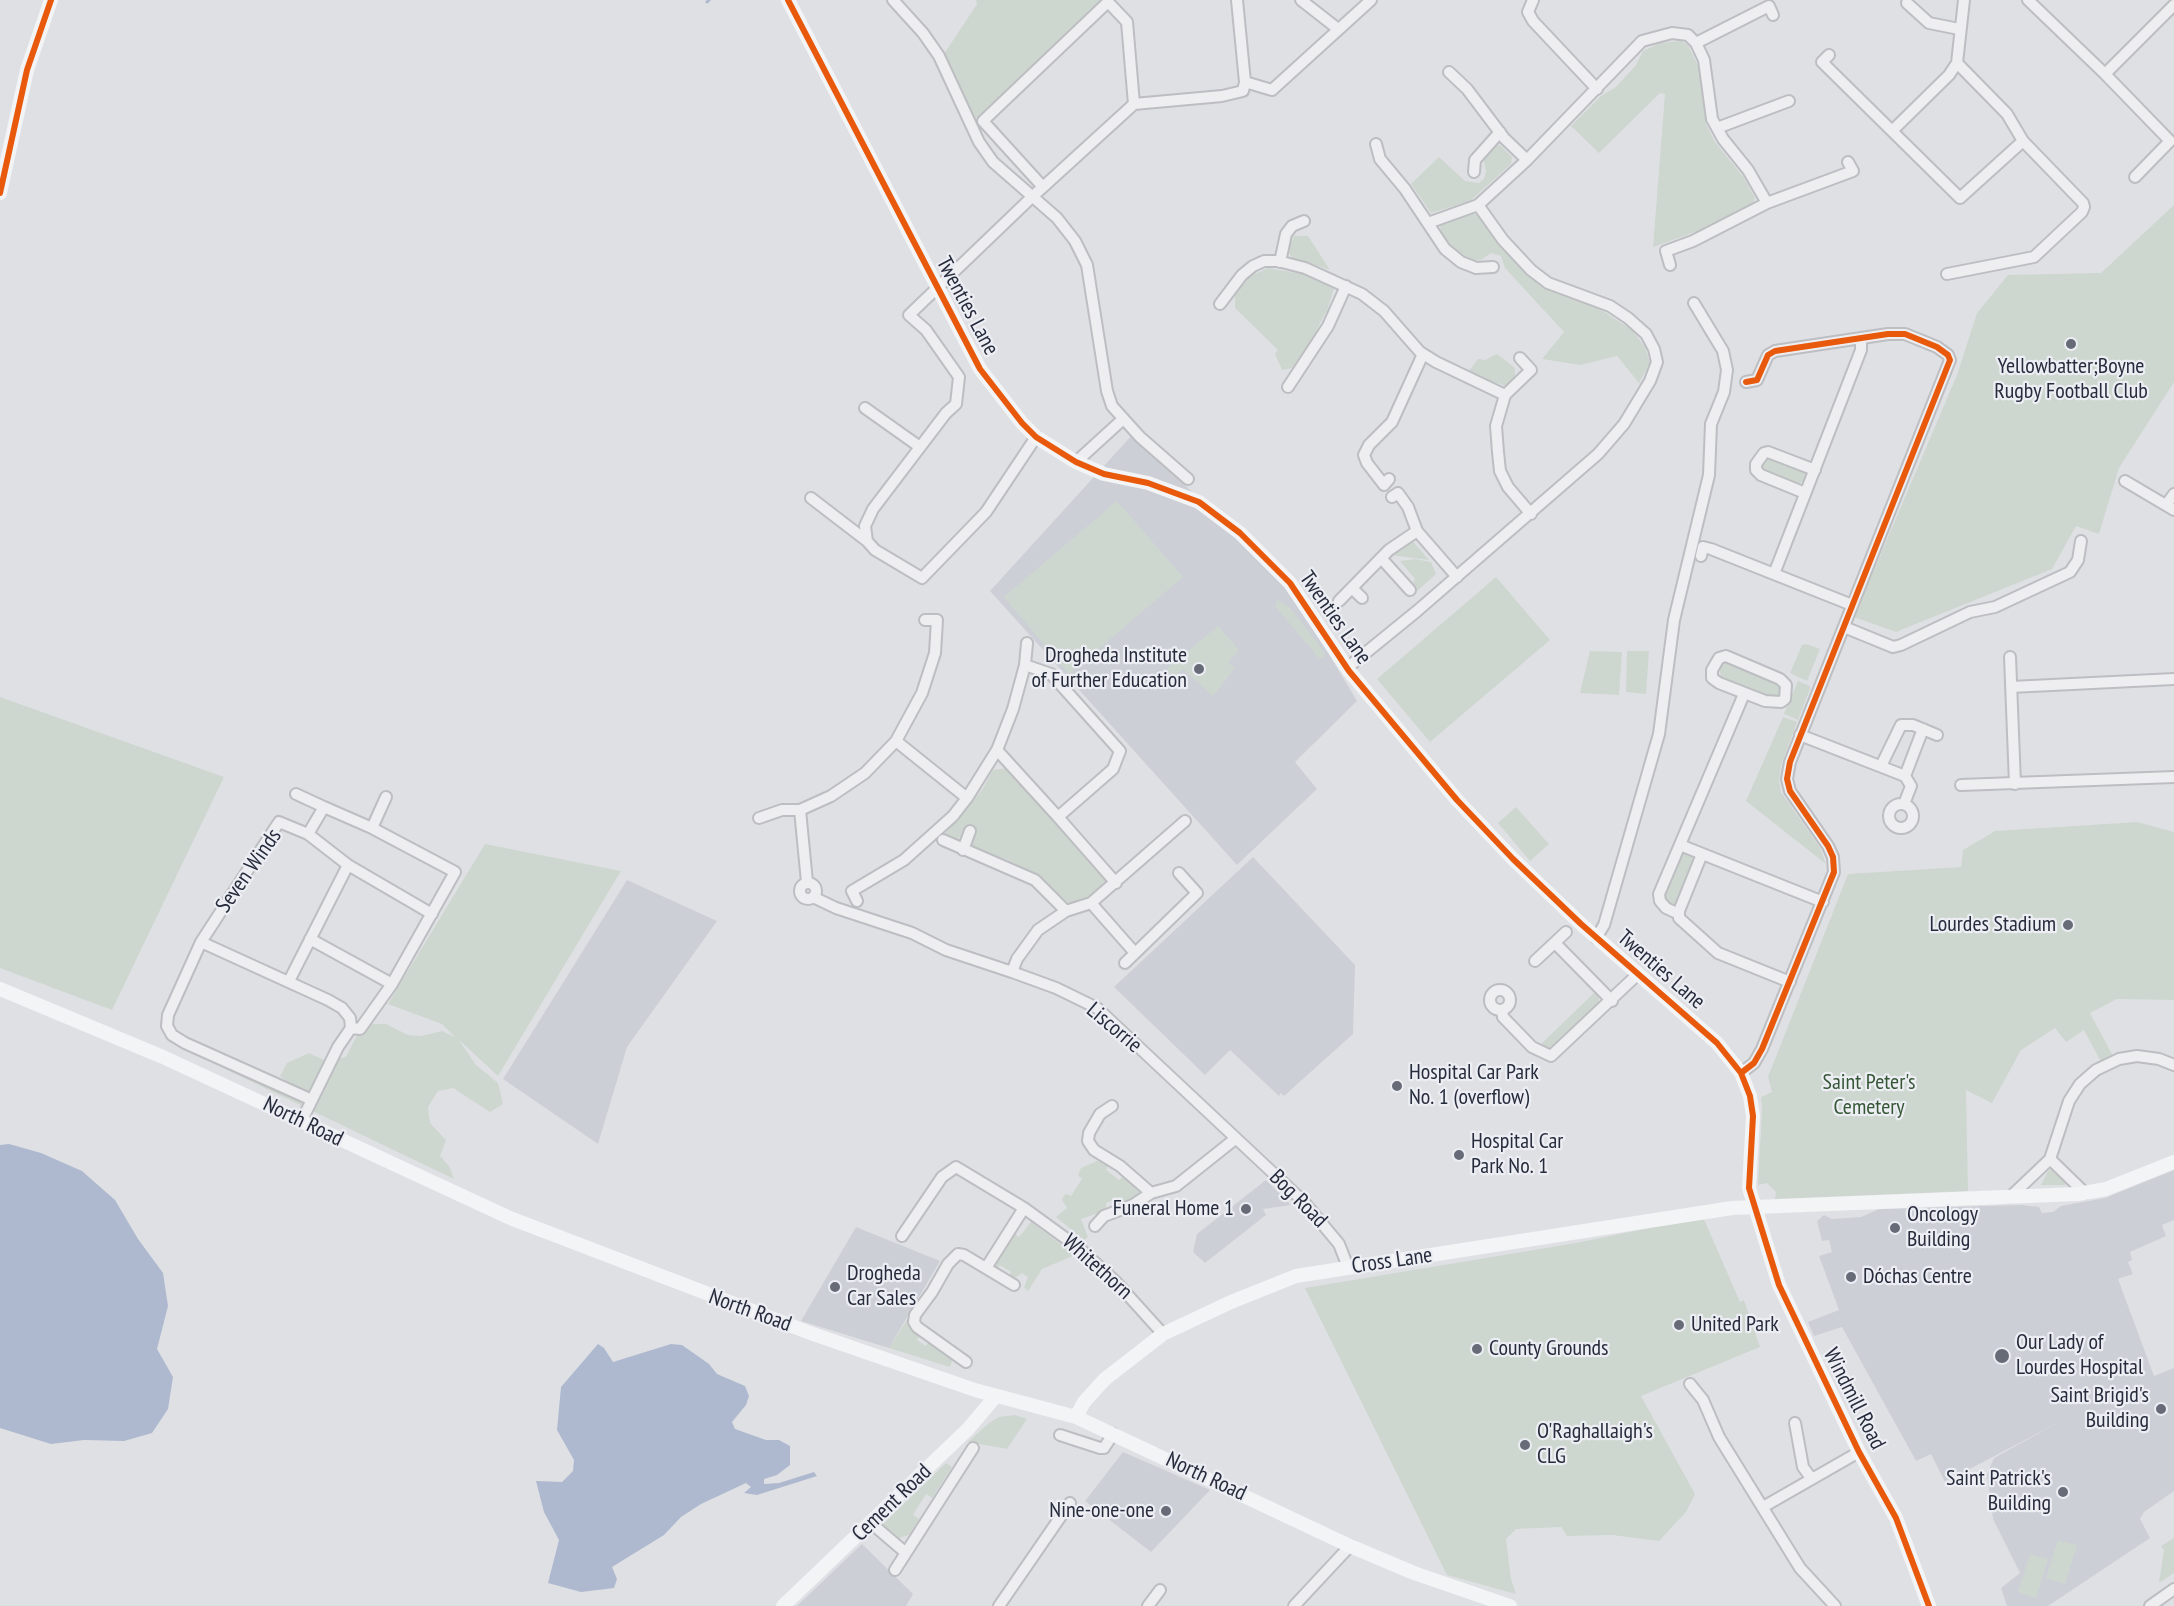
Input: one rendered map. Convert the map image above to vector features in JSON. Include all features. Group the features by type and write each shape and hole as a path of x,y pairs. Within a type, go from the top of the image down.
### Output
{"main road":[{"path":"0,193 27,70 51,0"},
{"name":"Twenties Lane","path":"788,0 980,369 1006,404 1036,437 1076,462 1104,474 1174,492 1199,502 1240,533 1290,583 1347,668 1398,733 1457,800 1513,859 1596,938 1717,1043 1741,1073 1750,1096 1753,1116 1749,1188 1752,1206"},
{"name":"North Road","path":"0,989 163,1057 510,1218 813,1335 996,1396 1076,1417 1350,1546 1414,1573 1510,1606"},
{"path":"1752,1206 2085,1193 2106,1189 2174,1162"},
{"name":"Cross Lane","path":"1076,1417 1084,1402 1105,1379 1163,1334 1231,1302 1296,1276 1674,1215 1752,1206"},
{"name":"Windmill Road","path":"1752,1206 1779,1285 1859,1452 1896,1518 1929,1606"},
{"name":"Cement Road","path":"783,1606 968,1429 996,1396"}],"street":[{"path":"893,0 923,33 939,56 978,142 993,162 1057,218 1075,241 1087,265 1107,391 1112,406 1122,420 1188,479"},
{"path":"867,541 865,526 871,511 956,404 959,377 926,330 909,315 1032,196 1134,104 1238,94 1244,91 1237,0"},
{"path":"1301,0 1338,29"},
{"path":"1245,82 1272,90 1371,0"},
{"path":"1533,0 1528,12 1533,21 1597,89"},
{"path":"1893,130 1949,75 1957,63 1964,0"},
{"path":"2028,0 2172,139 2135,177"},
{"path":"1043,187 983,121 1108,2 1127,22 1134,104"},
{"path":"1907,3 1912,17 1959,29"},
{"path":"2105,74 2174,5"},
{"path":"1696,43 1769,6 1773,15"},
{"path":"1428,223 1478,205 1527,160 1642,41 1672,33 1688,35 1696,43 1704,60 1708,102 1717,128 1748,170 1767,203"},
{"path":"1829,55 1822,62 1960,198 2023,141"},
{"path":"1947,274 2034,257 2082,212 2083,203 2023,141 2007,114 1957,63"},
{"path":"1449,72 1467,89 1500,132 1527,160"},
{"path":"1717,128 1789,101"},
{"path":"1474,172 1476,160 1500,132"},
{"path":"1376,144 1380,159 1398,178 1445,249 1461,262 1476,268 1493,267"},
{"path":"1670,266 1666,251 1693,241 1767,203 1852,171 1848,162"},
{"path":"1347,668 1531,514 1598,454 1624,424 1650,381 1657,362 1646,334 1628,318 1611,306 1548,283 1531,270 1503,240 1478,205"},
{"path":"1280,262 1286,234 1292,226 1304,220"},
{"path":"1220,304 1242,275 1264,261 1305,268 1346,286 1384,311 1402,334 1424,354 1505,395"},
{"path":"1959,272 1961,285"},
{"path":"1288,387 1328,326 1346,286"},
{"path":"1596,938 1604,925 1659,734 1674,620 1709,475 1711,424 1724,392 1727,370 1723,351 1694,303"},
{"path":"1741,1073 1754,1063 1790,982 1834,872 1833,857 1793,797 1787,779 1790,762 1950,360 1948,355 1936,347 1905,334 1774,351 1768,355 1757,380 1746,382"},
{"path":"1774,574 1861,350 1861,339"},
{"path":"1389,479 1384,484 1367,463 1364,455 1369,445 1392,422 1424,354"},
{"path":"1520,358 1531,370 1505,395 1496,426 1500,471 1508,487 1531,514"},
{"path":"865,408 920,447"},
{"path":"1076,462 1122,420"},
{"path":"811,498 876,550 922,578 986,512 1036,437"},
{"path":"1806,493 1761,475 1756,470 1756,464 1764,453 1768,452 1815,470"},
{"path":"2125,481 2170,507 2174,494"},
{"path":"1392,497 1398,493 1408,507 1417,531 1457,577"},
{"path":"1339,601 1381,558 1417,531"},
{"path":"1844,627 1893,647 1901,645 1970,612 1995,608 2070,572 2078,560 2081,541"},
{"path":"1701,556 1703,547 1852,605"},
{"path":"1381,558 1410,590"},
{"path":"1352,588 1362,598"},
{"path":"759,818 782,810 800,810 831,796 866,773 896,741 922,693 935,653 937,620 925,620"},
{"path":"857,901 852,891 904,860 935,834 968,798 997,750 1025,665 1027,643"},
{"path":"1726,656 1740,660 1780,679 1786,685 1788,692 1781,702 1765,701 1744,694 1712,678 1712,670 1719,658 1726,656"},
{"path":"2010,657 2015,784"},
{"path":"1025,665 1051,674 1120,752 1113,769 1058,817"},
{"path":"2011,687 2174,679"},
{"path":"1679,914 1666,908 1660,901 1659,894 1744,694"},
{"path":"1881,766 1901,725 1907,724 1937,735"},
{"path":"1905,776 1923,729"},
{"path":"1800,735 1905,776 1911,786 1904,804"},
{"path":"896,741 968,798"},
{"path":"997,750 1116,883"},
{"path":"1961,785 2174,777"},
{"path":"296,794 372,828 455,872 392,984 360,1029 351,1028"},
{"path":"372,828 386,797"},
{"name":"Seven Winds","path":"308,834 324,807"},
{"name":"Liscorrie","path":"800,810 807,882 816,889 813,897 836,908 912,933 946,950 1056,988 1097,1008 1235,1139"},
{"path":"1012,972 1017,959 1038,930 1066,911 1091,903 1185,821"},
{"name":"Seven Winds","path":"312,1101 185,1044 172,1035 167,1026 168,1015 201,942 279,822 308,834 348,865 432,914"},
{"path":"963,850 970,831"},
{"path":"944,840 1035,880 1066,911"},
{"path":"1680,845 1823,902"},
{"path":"1702,854 1679,918 1718,953 1790,982"},
{"path":"289,981 348,865"},
{"path":"1125,963 1197,893 1179,873"},
{"path":"1091,903 1136,953"},
{"path":"1535,961 1566,932"},
{"path":"310,939 392,984"},
{"path":"201,942 289,981 342,1008 350,1017 351,1028 338,1047 302,1120"},
{"path":"1555,943 1612,1001"},
{"path":"1502,1010 1503,1017 1532,1047 1551,1056 1612,1001 1638,974"},
{"path":"2010,1197 2050,1159 2069,1101 2080,1084 2096,1070 2108,1062 2137,1056 2159,1059 2174,1065"},
{"path":"1112,1106 1100,1114 1089,1133 1088,1141 1094,1150 1120,1166 1151,1193"},
{"path":"1095,1226 1104,1216 1133,1205 1151,1193 1176,1186 1235,1139"},
{"name":"Bog Road","path":"1235,1139 1284,1183 1328,1228 1339,1244 1348,1267"},
{"path":"2050,1159 2085,1193"},
{"name":"Whitethorn","path":"902,1236 942,1177 956,1167 1024,1208 1079,1248 1109,1275 1163,1334"},
{"path":"986,1268 1024,1208"},
{"path":"966,1362 917,1328 914,1322 915,1315 932,1292 953,1256 964,1255 1014,1285"},
{"path":"1690,1384 1703,1400 1719,1437 1803,1573 1835,1606"},
{"path":"1795,1423 1803,1467 1811,1478"},
{"path":"1060,1435 1104,1448 1113,1434"},
{"path":"895,1570 973,1448"},
{"path":"1763,1507 1859,1452"},
{"path":"999,1606 1071,1503"},
{"path":"871,1523 906,1552"},
{"path":"1294,1606 1350,1546"},
{"path":"2150,1606 2174,1589"},
{"path":"1148,1606 1161,1590"}],"shaded area":[{"name":"Drogheda Institute of Further Education","path":"1133,434 1298,596 1318,636 1357,701 1295,762 1317,789 1237,865 990,591"},
{"path":"1253,857 1355,965 1353,1034 1284,1096 1281,1093 1279,1096 1230,1050 1205,1075 1114,987"},
{"path":"627,880 717,921 627,1047 598,1144 503,1079"},
{"name":"Our Lady of Lourdes Hospital","path":"2174,1170 2174,1220 2162,1225 2166,1236 2130,1252 2132,1260 2128,1262 2133,1274 2118,1279 2154,1376 2174,1368 2174,1491 2144,1512 2140,1519 2150,1538 2048,1606 2007,1606 2001,1588 2020,1573 1993,1519 1987,1474 1994,1458 2061,1421 1945,1482 1931,1454 1916,1461 1842,1327 1814,1336 1808,1322 1839,1310 1819,1256 1832,1252 1829,1240 1822,1241 1817,1221 1824,1215 1832,1219 1861,1217 1879,1209 2022,1205 2039,1207 2042,1213 2053,1212 2061,1206 2105,1198"},
{"path":"1266,1180 1291,1205 1263,1209 1266,1215 1205,1263 1193,1252 1197,1234"},
{"path":"856,1227 940,1261 889,1348 801,1321"},
{"path":"1123,1452 1210,1490 1151,1552 1085,1501"},
{"path":"862,1544 913,1594 906,1606 797,1606"}],"green space":[{"path":"976,0 1110,0 983,121 964,113 957,78 944,54 977,4"},
{"path":"1681,41 1688,45 1699,68 1706,124 1715,142 1744,178 1755,198 1753,204 1703,229 1653,247 1665,94 1660,93 1599,153 1571,126 1601,96 1616,87 1636,65 1643,51 1660,43"},
{"path":"1500,145 1512,157 1511,164 1470,201 1431,213 1411,184 1439,157 1465,181 1479,183 1484,179 1486,171 1483,158 1493,146"},
{"path":"2174,205 2174,382 2119,468 2099,534 2076,526 2052,569 1896,632 1854,617 1957,375 1977,313 2008,275 2101,273"},
{"path":"1468,213 1478,215 1530,275 1549,289 1598,308 1632,330 1645,347 1650,363 1639,383 1617,356 1580,365 1542,359 1564,332 1505,268 1501,256 1491,253 1481,260 1473,261 1455,249 1441,234 1440,224"},
{"path":"1294,236 1308,236 1330,270 1291,257 1288,250"},
{"path":"1268,268 1302,274 1334,288 1328,308 1312,339 1292,368 1282,370 1275,354 1278,350 1235,308 1235,295 1249,277"},
{"path":"1497,354 1515,368 1515,378 1506,386 1474,376 1469,371 1478,359 1485,360"},
{"path":"1770,456 1805,472 1805,481 1797,484 1764,471 1762,465 1764,459"},
{"path":"1117,501 1183,577 1069,674 1004,597"},
{"path":"1411,539 1429,560 1390,555"},
{"path":"1415,559 1431,562 1436,574 1409,598 1407,596 1417,587 1413,582 1415,579 1400,561"},
{"path":"1496,577 1550,640 1430,742 1377,679"},
{"path":"1278,600 1290,608 1318,644 1325,654 1323,658 1319,658 1275,606"},
{"path":"1218,626 1239,650 1228,663 1235,668 1213,696 1183,669 1173,677 1167,669"},
{"path":"1806,644 1820,649 1807,681 1790,673 1802,645"},
{"path":"1590,651 1622,652 1619,695 1580,693"},
{"path":"1627,651 1649,651 1646,694 1626,692"},
{"path":"1726,661 1778,683 1783,688 1780,697 1770,699 1722,678 1718,667"},
{"path":"1798,681 1810,686 1810,689 1798,720 1784,714"},
{"path":"0,697 224,777 112,1010 0,968"},
{"path":"1783,717 1797,722 1781,765 1779,781 1781,792 1820,848 1826,864 1746,801"},
{"path":"1008,768 1106,877 1105,885 1094,894 1070,904 1032,872 1008,860 976,850 971,844 975,832 966,828 958,840 944,835 982,790 993,770"},
{"path":"1516,807 1549,844 1530,861 1498,823"},
{"name":"Saint Peter's Cemetery","path":"2137,822 2174,832 2174,1000 2117,999 2090,1013 2113,1056 2101,1062 2084,1030 2066,1042 2055,1028 2021,1050 1992,1103 1966,1090 1968,1191 1775,1199 1776,1192 1767,1183 1758,1185 1761,1097 1772,1092 1768,1077 1848,874 1961,867 1963,850 1995,831"},
{"path":"485,844 621,871 498,1076 458,1039 476,1065 498,1083 503,1104 490,1112 453,1088 438,1091 428,1107 430,1123 446,1140 440,1156 449,1166 454,1179 223,1068 249,1069 293,1086 280,1076 287,1063 309,1053 326,1061 346,1057 360,1029 370,1024 386,1024 408,1035 421,1036 442,1031 455,1037 442,1024 388,1004"},
{"path":"1687,852 1695,858 1695,862 1679,902 1670,906 1664,898 1665,892 1681,856"},
{"path":"1594,993 1599,995 1599,1003 1553,1048 1543,1049 1542,1043"},
{"path":"1097,1161 1109,1164 1106,1170 1119,1180 1124,1175 1139,1192 1137,1199 1124,1204 1121,1197 1106,1203 1107,1210 1081,1219 1088,1237 1084,1240 1056,1217 1067,1208 1062,1200 1063,1197 1066,1194 1071,1196 1082,1179 1078,1175 1081,1168"},
{"path":"2053,1169 2067,1181 2065,1185 2041,1185 2048,1171"},
{"name":"O'Raghallaigh's CLG","path":"1703,1217 1740,1302 1744,1300 1760,1347 1641,1396 1695,1494 1686,1512 1659,1541 1612,1535 1567,1536 1561,1527 1516,1529 1506,1539 1511,1579 1516,1594 1447,1575 1305,1288 1576,1243"},
{"path":"1031,1222 1075,1255 1042,1269 1028,1291 1024,1287 1028,1277 1022,1273 1013,1279 1008,1278 1011,1272 1000,1265 996,1270 993,1263 1014,1233 1019,1237"},
{"path":"908,1318 911,1327 920,1335 917,1340 926,1346 930,1341 953,1358 950,1367 889,1348"},
{"path":"1015,1415 1027,1419 1007,1449 968,1442 999,1417"},
{"path":"946,1463 952,1467 932,1498 926,1494 913,1515 919,1519 909,1535 896,1539 882,1525"},
{"path":"2174,1538 2174,1573 2159,1583 2164,1550 2161,1546"},
{"path":"2058,1540 2077,1545 2065,1584 2046,1578"},
{"path":"2030,1554 2048,1559 2036,1598 2018,1592"}],"water":[{"path":"9,1144 41,1153 82,1171 115,1200 138,1239 163,1273 168,1306 157,1349 173,1377 168,1409 152,1433 124,1441 84,1440 51,1444 0,1428 0,1145"},
{"path":"598,1344 604,1348 613,1362 671,1344 682,1345 709,1364 717,1374 745,1386 749,1396 746,1405 732,1422 735,1429 766,1440 779,1440 790,1446 790,1465 777,1475 764,1479 764,1484 779,1483 814,1472 817,1476 757,1495 744,1493 751,1487 746,1483 701,1504 681,1517 664,1535 612,1567 617,1579 614,1588 581,1592 548,1583 559,1540 544,1512 536,1481 562,1482 573,1471 574,1460 557,1430 561,1387"}],"cycle path":[{"path":"0,193 27,70 51,0"},
{"path":"788,0 980,369 1022,423 1036,437 1076,462 1104,474 1148,483 1199,502 1240,533 1290,583 1349,671 1457,800 1513,859 1581,924 1717,1043 1741,1073 1750,1096 1753,1116 1749,1188 1779,1285 1859,1452 1896,1518 1929,1606"},
{"path":"1741,1073 1754,1063 1762,1049 1834,872 1833,857 1828,846 1790,791 1787,779 1790,762 1950,360 1948,355 1937,347 1905,334 1888,334 1775,351 1768,355 1757,380 1746,382"}],"place":[{"name":"Yellowbatter;Boyne Rugby Football Club","path":"2071,344"},
{"name":"Drogheda Institute of Further Education","path":"1199,669"},
{"name":"Lourdes Stadium","path":"2068,925"},
{"name":"Hospital Car Park No. 1 (overflow)","path":"1397,1086"},
{"name":"Hospital Car Park No. 1","path":"1459,1155"},
{"name":"Funeral Home 1","path":"1246,1209"},
{"name":"Oncology Building","path":"1895,1228"},
{"name":"Dóchas Centre","path":"1851,1277"},
{"name":"Drogheda Car Sales","path":"835,1287"},
{"name":"United Park","path":"1679,1325"},
{"name":"County Grounds","path":"1477,1349"},
{"name":"Our Lady of Lourdes Hospital","path":"2002,1356"},
{"name":"Saint Brigid's Building","path":"2161,1409"},
{"name":"O'Raghallaigh's CLG","path":"1525,1445"},
{"name":"Saint Patrick's Building","path":"2063,1492"},
{"name":"Nine-one-one","path":"1166,1511"}]}
